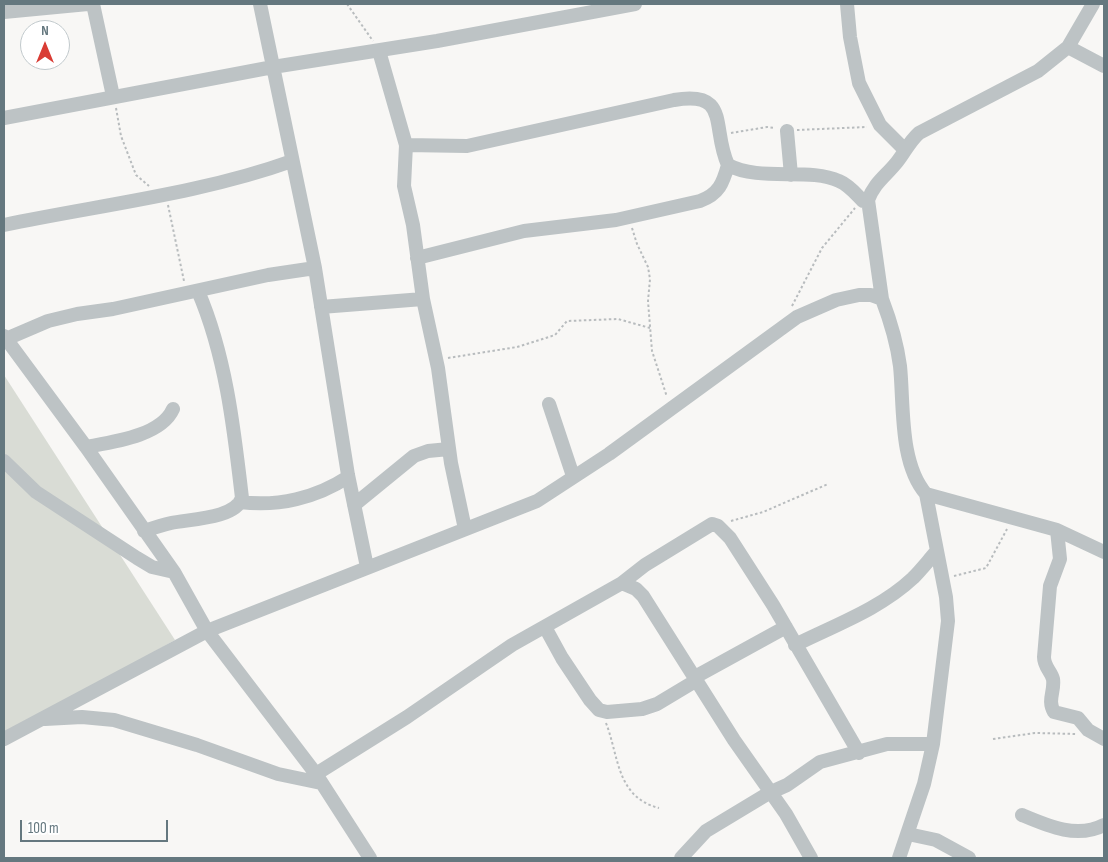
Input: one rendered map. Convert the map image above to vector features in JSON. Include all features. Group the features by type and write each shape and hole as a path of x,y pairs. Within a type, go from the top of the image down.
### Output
{"street":[{"path":"4,12 88,4"},
{"path":"93,4 114,96"},
{"path":"260,4 315,268 348,477 367,567"},
{"path":"4,118 273,67 379,51 635,4"},
{"path":"899,858 924,784 933,744 948,621 926,494 919,486 905,440 900,364 894,336 882,299 868,200 873,186 891,169 904,149 926,128 1038,72 1068,47 1093,4"},
{"path":"850,6 850,37 859,83 880,125 904,149"},
{"path":"1068,47 1104,66"},
{"path":"379,51 406,145 404,186 414,225 422,299 436,359 449,449 465,529"},
{"path":"406,145 467,146 674,100 698,97 707,100 714,110 719,137 728,165 719,190 711,197 630,217 581,226 524,232 418,265"},
{"path":"786,131 791,175"},
{"path":"4,225 40,216 83,211 260,172 292,161"},
{"path":"728,165 739,170 839,181 863,201"},
{"path":"400,300 412,286 418,265"},
{"path":"315,268 48,321 5,337 86,447 174,572 207,631 318,779 370,858"},
{"path":"192,292 206,310 227,388 240,486 240,502"},
{"path":"4,739 207,631 537,501 813,308 836,300 860,295 871,295 882,299"},
{"path":"321,307 368,305 422,299"},
{"path":"549,404 573,476"},
{"path":"86,447 145,432 166,420 173,409"},
{"path":"354,505 414,456 428,451 449,449"},
{"path":"4,461 43,498 152,567 174,572"},
{"path":"144,531 168,524 217,516 240,502 269,504 314,495 348,477"},
{"path":"926,494 1057,530 1104,552"},
{"path":"39,719 82,717 114,720 197,745 278,774 318,779 458,680 622,583 712,524 716,525 730,538 860,753"},
{"path":"1057,530 1060,559 1050,586 1044,664 1053,680 1050,702 1054,712 1078,718 1088,730 1104,738"},
{"path":"795,645 848,621 881,601 912,579 936,552"},
{"path":"622,583 636,589 643,596 769,793 786,814 811,858"},
{"path":"545,627 562,658 590,700 599,710 607,712 642,708 657,704 696,679 786,628"},
{"path":"681,858 706,831 769,793 787,785 820,762 860,753 886,744 933,744"},
{"path":"1022,815 1046,825 1072,831 1088,831 1104,825"},
{"path":"908,834 936,840 969,858"}],"path":[{"path":"347,4 379,51"},
{"path":"114,96 118,127 136,175 155,190 165,193 192,292"},
{"path":"785,326 790,310 818,254 839,226 863,201"},
{"path":"630,217 637,244 648,267 652,351 670,409"},
{"path":"436,359 517,347 555,334 567,321 618,318 650,328"},
{"path":"716,525 763,512 828,484"},
{"path":"942,579 986,568 1000,546 1012,518"},
{"path":"599,710 609,729 622,777 628,789 644,801 659,808"},
{"path":"993,739 1034,734 1076,734 1088,730"}],"shaded area":[{"path":"4,375 175,640 4,737"}]}
